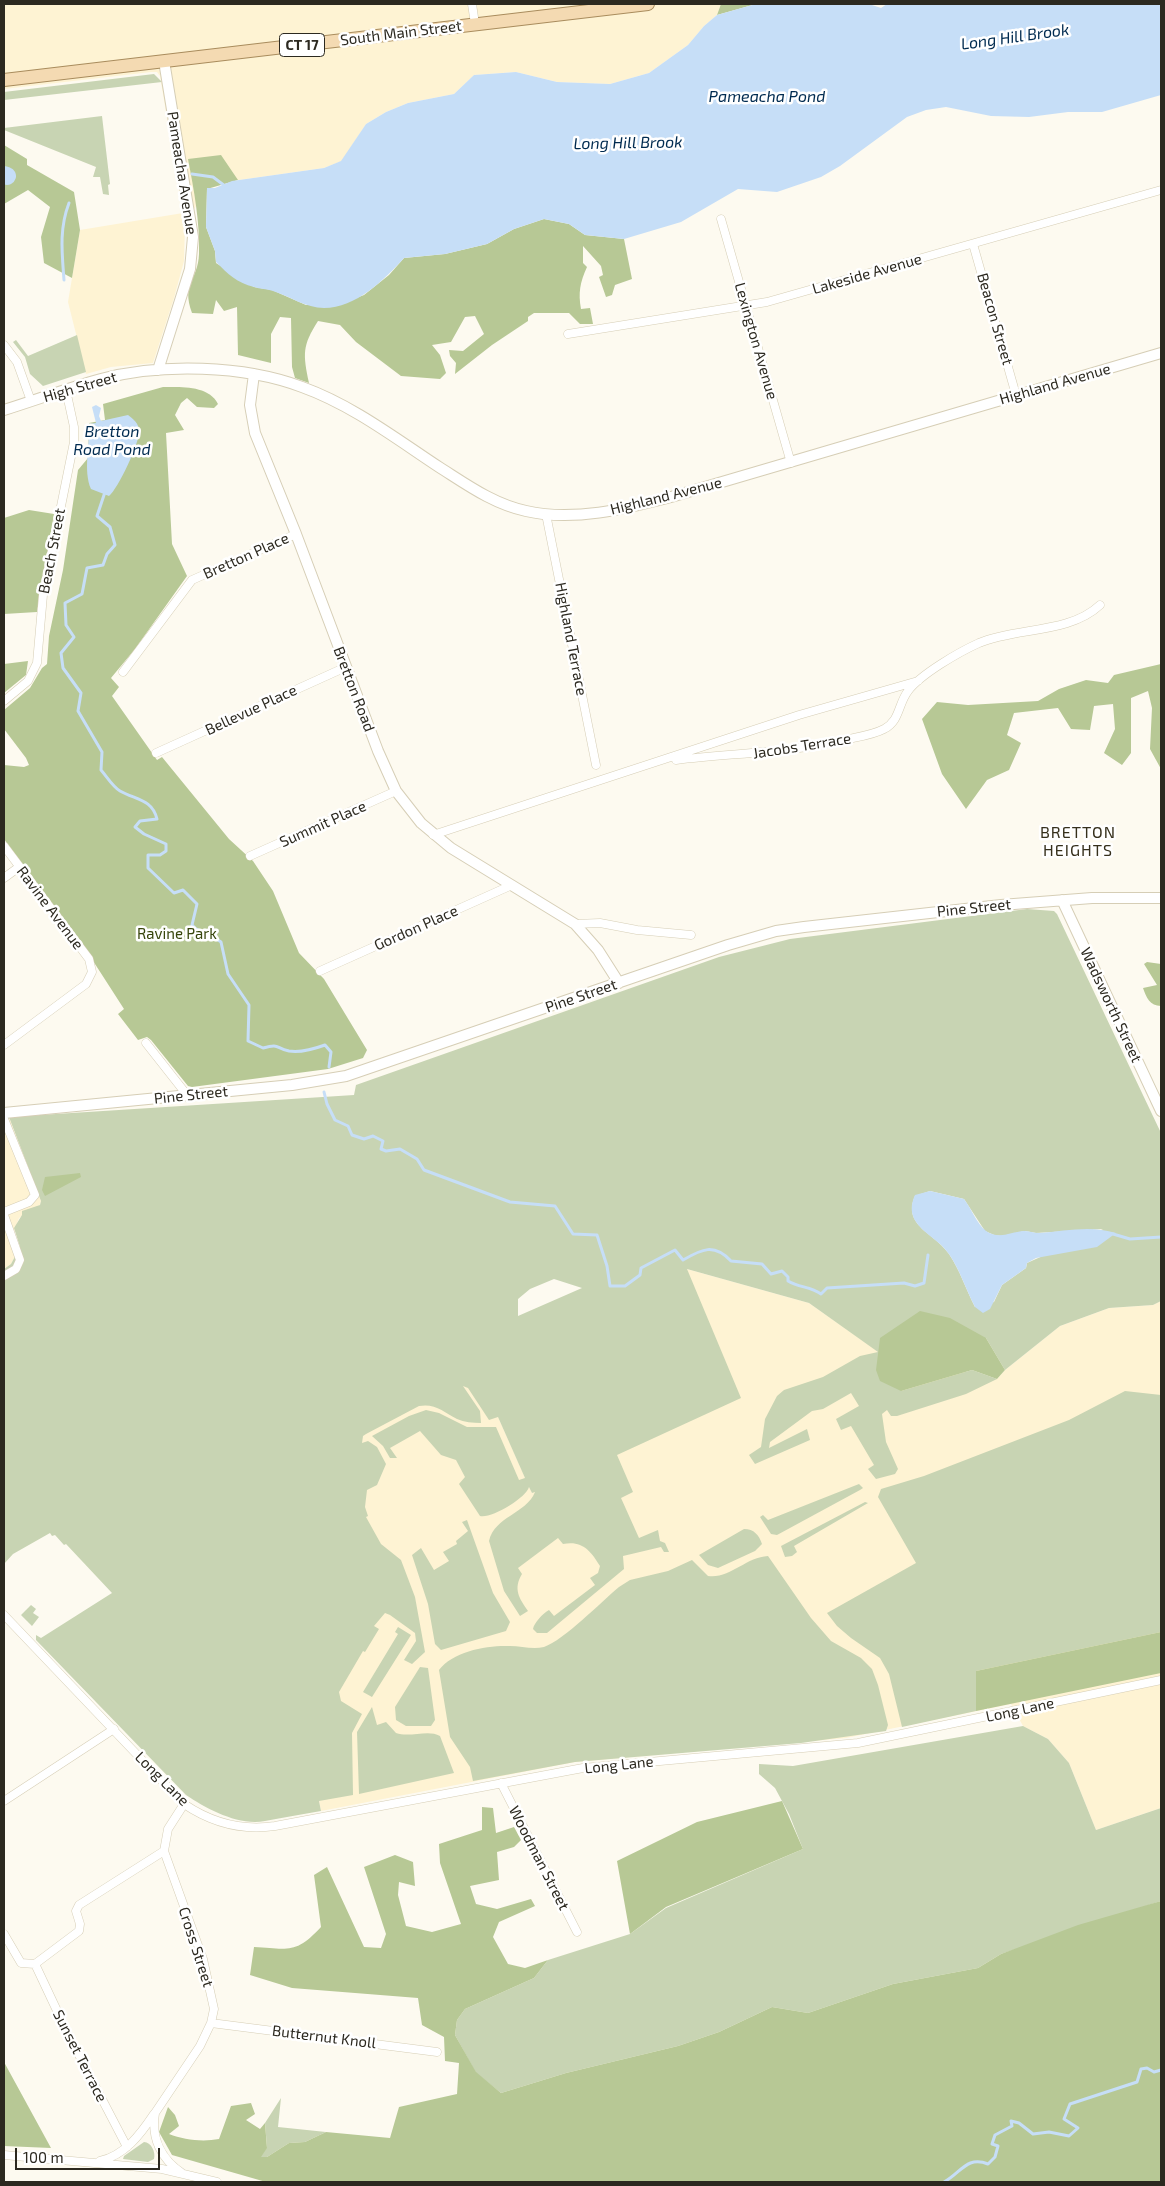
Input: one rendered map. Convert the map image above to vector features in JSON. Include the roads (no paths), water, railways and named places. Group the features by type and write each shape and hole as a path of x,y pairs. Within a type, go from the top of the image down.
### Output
{"main road":[{"name":"South Main Street","path":"4,80 648,4"}],"street":[{"path":"472,4 475,24"},
{"name":"Pameacha Avenue","path":"158,370 190,269 193,237 164,61"},
{"name":"Lakeside Avenue","path":"568,334 747,307 1161,190"},
{"name":"Lexington Avenue","path":"721,219 791,462"},
{"name":"Beacon Street","path":"974,244 1016,395"},
{"path":"4,345 17,362 31,401"},
{"name":"Highland Avenue","path":"158,370 204,370 254,374 301,386 337,402 488,498 517,509 546,514 603,512 636,506 1161,353"},
{"name":"High Street","path":"4,410 114,376 158,370"},
{"name":"Bretton Road","path":"254,374 250,405 251,419 378,751 396,791 408,808 433,835 457,853 575,924 598,950 619,984"},
{"name":"Beach Street","path":"4,701 28,681 37,663 43,595 74,442 74,427 66,390"},
{"name":"Highland Terrace","path":"546,514 596,765"},
{"name":"Bretton Place","path":"123,672 153,636 192,580 296,534"},
{"name":"Jacobs Terrace","path":"433,835 799,715 918,680 966,650 995,638 1073,621 1092,612 1100,605"},
{"name":"Bellevue Place","path":"156,753 346,667"},
{"name":"Jacobs Terrace","path":"659,762 800,749 878,732 893,722 904,697 918,680"},
{"name":"Summit Place","path":"250,856 396,791"},
{"name":"Ravine Avenue","path":"4,846 88,959 92,972 86,984 4,1045"},
{"path":"4,878 19,866"},
{"name":"Gordon Place","path":"320,971 512,885"},
{"name":"Pine Street","path":"4,1113 322,1081 346,1076 619,984 728,944 776,931 1001,904 1062,900 1161,898"},
{"name":"Wadsworth Street","path":"1062,900 1161,1111"},
{"path":"575,924 600,923 637,930 691,935"},
{"path":"146,1043 187,1095"},
{"path":"4,1119 35,1195 29,1202 4,1214 20,1260 16,1268 4,1276"},
{"path":"4,1617 114,1729 4,1801"},
{"name":"Long Lane","path":"114,1729 184,1804 214,1820 232,1826 260,1828 611,1764 858,1743 1161,1680"},
{"name":"Woodman Street","path":"501,1783 577,1932"},
{"path":"4,1934 21,1963 35,1964 79,1931 80,1924 76,1910 79,1905 164,1851 168,1829 184,1804"},
{"name":"Cross Street","path":"87,2163 108,2159 127,2147 155,2113 200,2046 211,2023 214,2008 209,1980 164,1851"},
{"name":"Sunset Terrace","path":"35,1964 68,2034 127,2147"},
{"name":"Butternut Knoll","path":"211,2023 437,2052"},
{"path":"155,2113 154,2124 159,2147 164,2158 182,2172"},
{"path":"4,2155 182,2172 217,2182"}],"water":[{"name":"Pameacha Pond","path":"756,4 869,4 881,8 887,4 1161,4 1161,95 1102,112 1068,112 1029,117 991,116 946,107 926,110 907,117 840,166 821,177 777,192 738,189 681,222 624,239 585,235 569,224 544,219 514,229 487,244 445,254 404,258 388,275 368,291 358,298 336,307 311,306 273,291 248,285 233,278 216,262 215,251 206,227 207,188 215,188 232,181 324,168 341,161 366,124 386,112 408,103 454,94 474,75 516,72 557,82 610,84 649,73 688,45 704,26 717,15"},
{"name":"Bretton Road Pond","path":"96,405 101,408 99,416 101,421 128,415 139,428 136,445 128,465 109,496 91,489 87,474 89,424 96,423 92,407"},
{"path":"930,1191 964,1199 983,1228 995,1235 1024,1231 1039,1233 1088,1229 1116,1233 1097,1247 1036,1258 1027,1263 1026,1268 1002,1285 990,1309 983,1313 975,1307 949,1254 916,1222 912,1206 915,1195"}],"waterway":[{"name":"Long Hill Brook","path":"192,174 213,177 225,186"},
{"path":"64,280 62,232 69,203"},
{"path":"105,492 97,516 110,527 115,545 107,554 103,565 87,568 82,594 65,603 66,625 74,637 61,653 63,668 81,693 78,711 102,752 101,770 117,789 143,801 155,812 157,819 140,821 135,827 144,834 166,844 166,851 160,855 148,855 148,868 174,893 183,890 197,904 192,925 198,931 221,942 228,974 249,1005 248,1041 263,1048 275,1046 294,1051 325,1045 331,1052 329,1067"},
{"path":"324,1092 327,1104 335,1120 348,1126 352,1135 364,1139 373,1136 383,1141 381,1149 386,1151 400,1149 417,1159 424,1170 510,1202 555,1206 573,1234 597,1235 607,1266 610,1286 625,1286 640,1275 641,1268 675,1250 683,1260 696,1253 713,1250 725,1255 731,1261 762,1264 771,1274 782,1271 788,1277 788,1281 821,1294 827,1288 904,1283 915,1286 924,1283 928,1255"},
{"path":"1113,1234 1130,1239 1161,1237"},
{"path":"944,2182 969,2164 975,2162 988,2164 995,2157 998,2146 992,2144 995,2135 1012,2126 1011,2121 1019,2123 1033,2134 1049,2132 1069,2136 1078,2128 1064,2119 1070,2104 1137,2082 1141,2069 1147,2068 1154,2072 1161,2070"}],"district":[{"name":"BRETTON HEIGHTS","path":"1078,842"}],"park label":[{"name":"Ravine Park","path":"177,934"}]}
